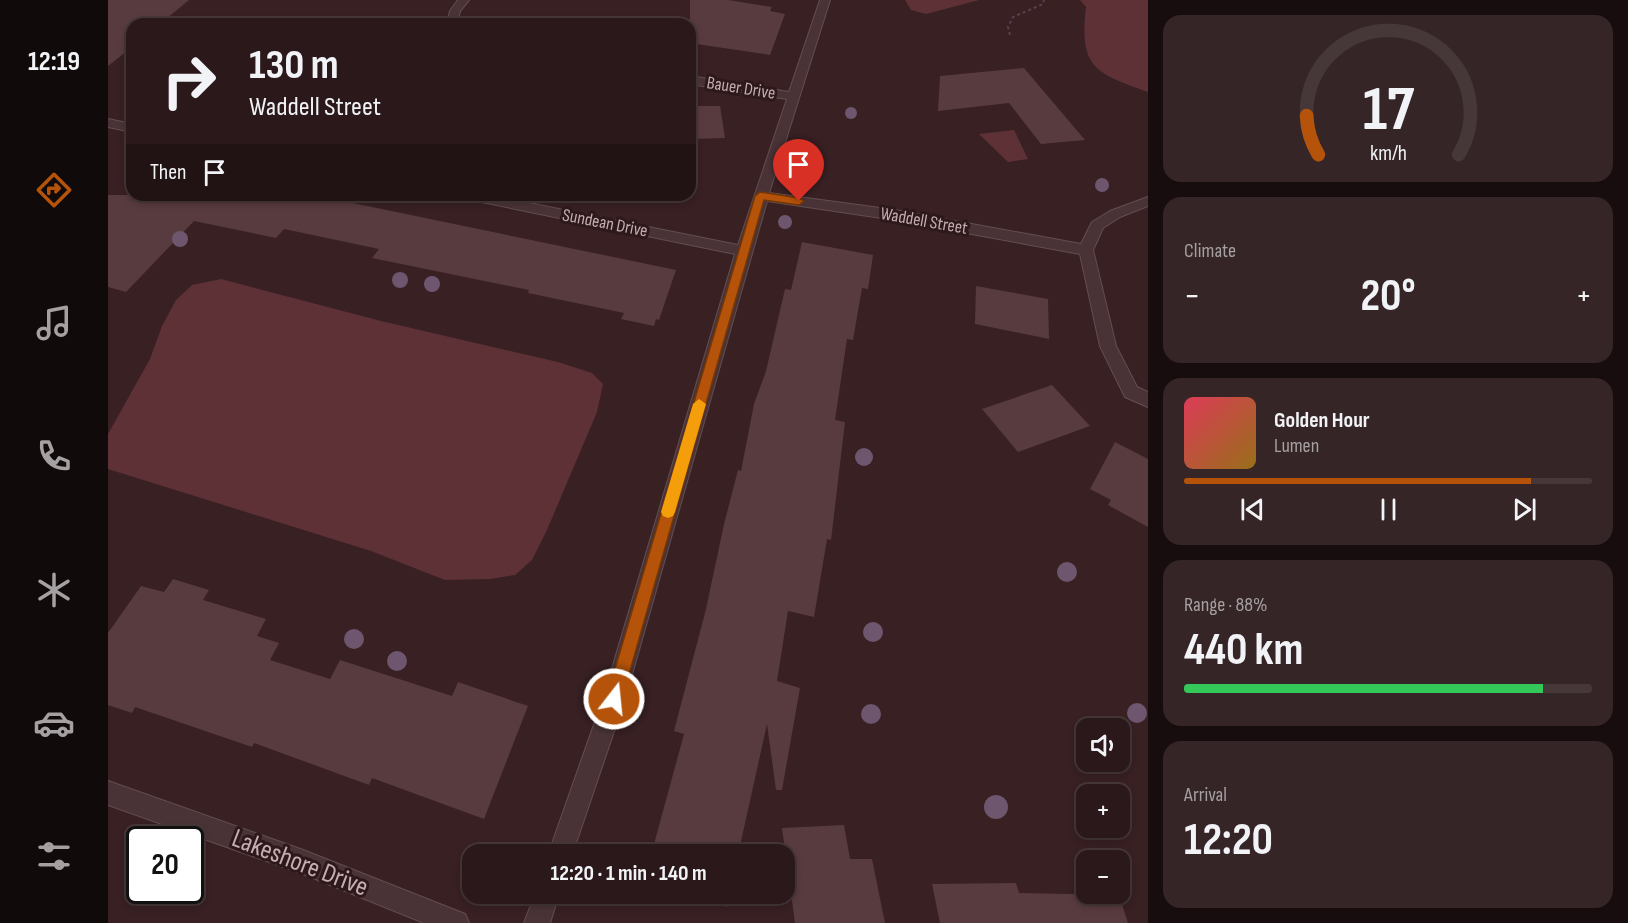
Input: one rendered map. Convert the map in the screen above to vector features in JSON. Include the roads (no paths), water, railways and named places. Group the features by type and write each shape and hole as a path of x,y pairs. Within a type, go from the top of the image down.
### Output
{"lane":[{"path":"453,18 455,11 464,0"},
{"path":"564,844 614,699 743,251 825,0"},
{"name":"Bauer Drive","path":"696,81 793,96"},
{"path":"108,123 126,127"},
{"name":"Waddell Street","path":"760,196 895,215 1086,250"},
{"name":"Sundean Drive","path":"497,201 743,251"},
{"path":"1148,201 1115,214 1098,225 1086,250 1108,345 1131,392 1148,400"},
{"name":"Lakeshore Drive","path":"108,793 303,862 456,923"},
{"path":"537,923 544,904"}]}
